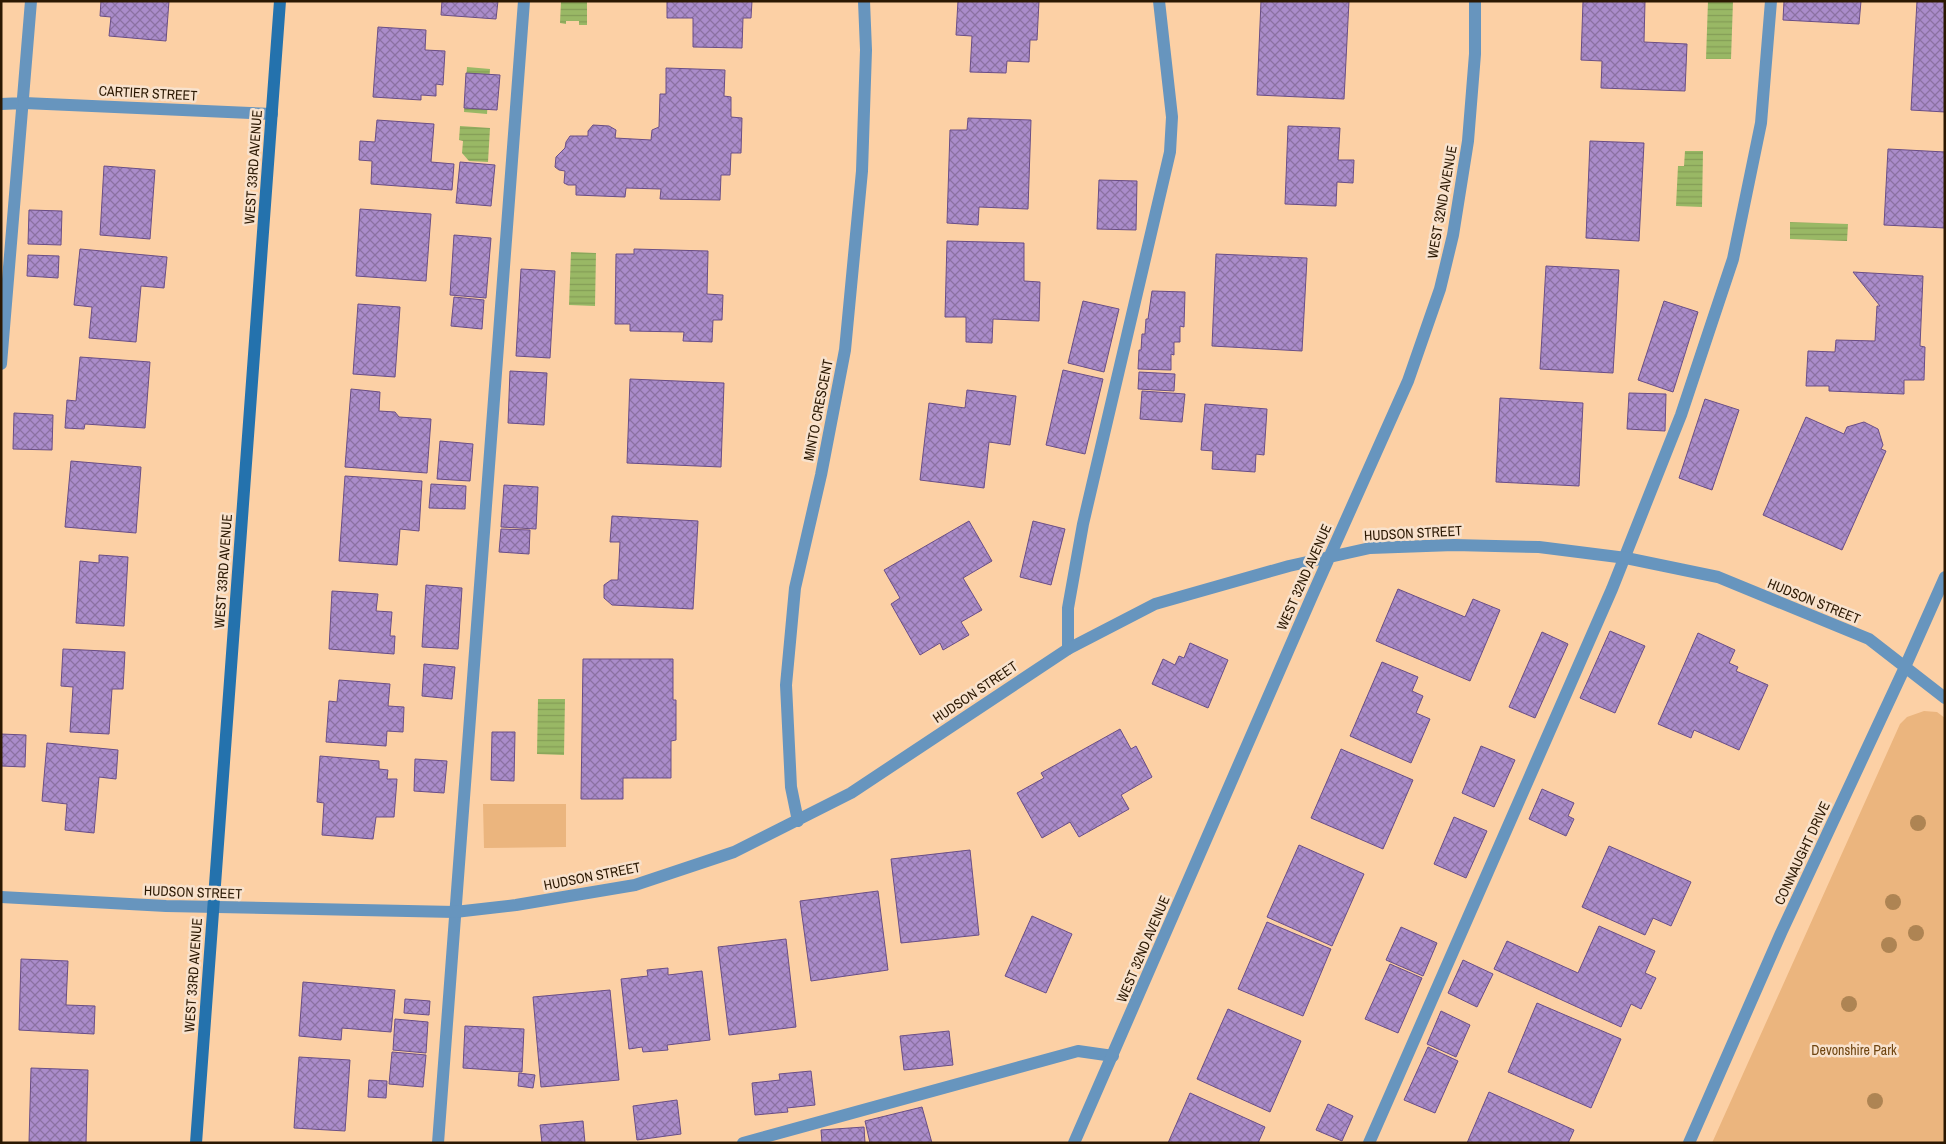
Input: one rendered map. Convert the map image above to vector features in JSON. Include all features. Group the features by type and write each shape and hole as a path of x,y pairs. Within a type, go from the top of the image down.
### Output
{"street":[{"path":"1,364 24,103 30,1"},
{"name":"WEST 33RD AVENUE","path":"196,1143 280,1"},
{"path":"438,1143 524,1"},
{"name":"MINTO CRESCENT","path":"798,821 791,787 786,685 795,588 845,350 862,171 866,50 864,1"},
{"path":"1068,649 1068,608 1083,524 1170,152 1172,117 1158,1"},
{"name":"WEST 32ND AVENUE","path":"1074,1143 1408,381 1440,289 1454,235 1468,141 1475,54 1475,1"},
{"path":"1369,1143 1626,558 1682,415 1733,259 1761,123 1771,1"},
{"name":"CARTIER STREET","path":"1,104 24,103 272,114"},
{"name":"HUDSON STREET","path":"1,897 213,908 455,912 516,905 634,885 734,852 851,793 1068,649 1156,604 1289,566 1370,548 1454,545 1539,547 1626,558 1718,577 1869,639 1945,698"},
{"name":"CONNAUGHT DRIVE","path":"1689,1143 1781,933 1945,577"},
{"path":"744,1143 1078,1051 1113,1056"}],"green space":[{"name":"Devonshire Park","path":"1924,711 1937,712 1945,718 1945,1143 1712,1143 1900,724 1907,717"},
{"path":"483,804 566,804 566,847 484,848"}],"shaded area":[{"path":"561,1 587,1 587,25 579,25 579,21 566,21 566,24 560,23"},
{"path":"1708,1 1733,1 1731,59 1706,59"},
{"path":"467,67 490,69 487,114 464,112"},
{"path":"460,126 490,128 488,162 469,161 462,153 463,141 459,140"},
{"path":"1685,151 1703,151 1702,207 1676,206 1678,166 1684,166"},
{"path":"1790,222 1848,224 1847,241 1790,239"},
{"path":"571,252 596,253 595,306 569,305"},
{"path":"538,699 565,699 564,755 537,754"}],"building":[{"path":"101,1 169,1 166,41 109,36 111,17 100,16"},
{"path":"442,1 498,1 496,19 441,15"},
{"path":"667,1 752,1 751,18 743,18 742,48 693,47 693,18 667,18"},
{"path":"958,1 1039,1 1037,40 1030,40 1029,62 1007,61 1006,73 970,72 972,36 956,35"},
{"path":"1261,1 1349,1 1344,99 1257,95"},
{"path":"1583,1 1645,1 1644,42 1687,44 1685,91 1601,88 1602,61 1581,60"},
{"path":"1784,1 1861,1 1859,24 1783,20"},
{"path":"1917,1 1945,1 1945,112 1911,110"},
{"path":"378,27 426,30 425,50 445,51 443,85 436,84 436,96 421,95 421,100 373,97"},
{"path":"666,68 725,70 724,96 731,97 731,117 742,118 741,153 731,153 730,175 721,175 720,200 660,199 661,189 626,188 625,197 576,195 576,185 564,183 565,171 555,167 556,157 565,148 570,136 588,136 588,131 593,125 609,126 616,130 615,138 651,140 652,130 659,127 660,94 666,94"},
{"path":"466,73 500,75 497,110 464,108"},
{"path":"968,118 1031,120 1028,209 979,207 978,225 947,223 950,130 967,130"},
{"path":"377,120 434,124 431,162 454,164 452,190 371,184 372,161 359,160 360,141 375,142"},
{"path":"1288,126 1340,128 1338,160 1354,160 1353,183 1337,182 1336,206 1285,204"},
{"path":"1590,141 1644,143 1639,241 1586,238"},
{"path":"1888,149 1945,152 1945,228 1884,225"},
{"path":"460,162 495,165 491,206 456,203"},
{"path":"104,166 155,170 150,239 100,235"},
{"path":"1099,180 1137,181 1136,230 1097,229"},
{"path":"360,209 431,214 426,281 356,276"},
{"path":"29,210 62,211 61,245 28,244"},
{"path":"454,235 491,238 486,298 450,295"},
{"path":"947,241 1024,243 1024,281 1040,282 1039,321 993,319 992,343 966,342 966,317 945,317"},
{"path":"80,249 167,257 164,288 141,286 136,342 89,338 92,307 74,305"},
{"path":"634,249 708,251 707,294 723,295 722,320 713,320 712,342 683,341 684,332 630,331 630,324 615,324 616,254 634,254"},
{"path":"1216,254 1307,258 1302,351 1212,346"},
{"path":"28,255 59,256 58,278 27,276"},
{"path":"1546,266 1619,270 1613,373 1540,369"},
{"path":"521,269 555,271 550,358 516,356"},
{"path":"1853,272 1923,276 1920,346 1925,347 1924,380 1904,380 1904,394 1829,391 1829,386 1806,386 1808,351 1835,352 1836,340 1875,341 1877,306 1880,306"},
{"path":"1152,291 1185,292 1184,327 1180,326 1180,342 1174,342 1174,355 1171,354 1171,370 1138,369 1139,350 1141,350 1142,334 1145,334"},
{"path":"454,297 484,300 482,329 451,326"},
{"path":"1083,301 1119,309 1104,372 1068,363"},
{"path":"1664,301 1698,312 1673,392 1638,380"},
{"path":"358,304 400,307 395,377 353,374"},
{"path":"80,357 150,362 145,428 85,424 84,429 65,428 67,400 76,401"},
{"path":"1063,370 1103,379 1085,454 1046,445"},
{"path":"510,371 547,373 544,425 508,423"},
{"path":"1139,372 1175,374 1174,391 1138,389"},
{"path":"630,379 724,383 721,467 627,463"},
{"path":"351,389 380,392 379,411 395,412 399,417 431,419 427,473 345,467"},
{"path":"967,390 1016,396 1010,445 989,442 984,488 920,480 929,403 965,408"},
{"path":"1142,391 1185,394 1182,422 1140,419"},
{"path":"1629,393 1666,394 1665,431 1627,429"},
{"path":"1500,398 1583,403 1579,486 1496,482"},
{"path":"1705,399 1739,410 1712,490 1679,478"},
{"path":"1205,404 1267,409 1264,455 1256,454 1255,472 1212,469 1213,451 1201,450"},
{"path":"14,413 53,415 52,450 13,449"},
{"path":"1806,417 1844,434 1847,427 1864,422 1878,429 1883,445 1881,449 1886,451 1842,550 1763,515"},
{"path":"440,441 473,444 470,481 437,479"},
{"path":"71,461 141,467 136,533 65,527"},
{"path":"345,476 422,481 419,531 400,529 397,565 339,561"},
{"path":"431,484 466,486 465,509 429,508"},
{"path":"504,485 538,487 536,529 501,527"},
{"path":"612,516 698,521 693,609 612,605 604,598 604,585 611,580 618,580 620,542 610,542"},
{"path":"969,521 992,561 963,578 982,610 961,622 969,635 943,650 940,643 920,655 891,604 900,598 884,570"},
{"path":"1033,521 1065,529 1051,585 1020,577"},
{"path":"501,529 530,530 529,554 499,552"},
{"path":"99,555 128,557 124,626 76,623 80,561 99,563"},
{"path":"426,585 462,588 458,649 422,647"},
{"path":"1398,589 1465,617 1473,599 1500,610 1470,681 1376,641"},
{"path":"332,591 378,594 376,611 392,612 390,636 395,636 394,654 329,649"},
{"path":"1610,631 1645,646 1615,713 1580,698"},
{"path":"1542,632 1568,644 1535,718 1509,707"},
{"path":"1698,633 1735,650 1729,663 1738,667 1736,671 1768,685 1739,750 1694,730 1691,738 1658,724"},
{"path":"1190,643 1228,660 1208,708 1152,684 1163,659 1175,665 1179,656 1184,658"},
{"path":"63,649 125,652 123,689 112,689 109,734 70,732 73,687 61,686"},
{"path":"583,659 673,659 673,700 676,700 676,740 671,741 671,778 623,778 623,799 581,799"},
{"path":"1382,662 1418,677 1412,691 1423,696 1416,713 1430,719 1411,763 1350,736"},
{"path":"424,664 455,667 452,699 422,696"},
{"path":"339,680 390,684 388,706 404,707 403,732 387,731 386,746 326,742 329,701 337,702"},
{"path":"1120,729 1131,749 1136,746 1152,777 1121,795 1129,809 1079,837 1070,822 1042,838 1017,793 1044,778 1041,773"},
{"path":"492,732 515,732 514,781 491,780"},
{"path":"1,734 26,735 25,767 1,766"},
{"path":"47,743 118,750 116,779 99,777 94,833 65,830 67,804 42,801"},
{"path":"1481,746 1515,760 1494,807 1462,793"},
{"path":"1341,749 1413,780 1383,849 1311,818"},
{"path":"320,756 379,761 379,769 388,770 387,779 397,779 394,817 376,817 373,839 322,835 324,803 317,802"},
{"path":"415,759 447,761 444,793 414,791"},
{"path":"1542,789 1574,803 1568,816 1574,819 1566,836 1529,819"},
{"path":"1454,817 1487,831 1466,878 1434,864"},
{"path":"1299,845 1364,874 1332,946 1267,917"},
{"path":"1609,846 1691,882 1671,926 1653,918 1645,935 1582,907"},
{"path":"970,850 979,935 901,943 891,859"},
{"path":"878,891 888,970 811,981 800,901"},
{"path":"1032,916 1072,934 1046,993 1005,976"},
{"path":"1267,922 1331,949 1303,1016 1238,989"},
{"path":"1599,926 1655,951 1645,973 1656,978 1641,1009 1631,1004 1621,1027 1494,969 1507,941 1578,973"},
{"path":"1401,927 1437,943 1423,976 1386,960"},
{"path":"786,939 796,1027 729,1035 718,947"},
{"path":"21,959 68,961 66,1005 95,1006 94,1034 19,1030"},
{"path":"1463,960 1493,974 1477,1007 1448,993"},
{"path":"1390,964 1422,978 1398,1033 1365,1019"},
{"path":"668,968 668,975 702,971 710,1040 667,1045 668,1050 643,1052 642,1047 629,1049 621,979 648,976 647,970"},
{"path":"303,982 395,990 391,1032 342,1028 341,1040 299,1036"},
{"path":"610,990 619,1080 541,1087 533,997"},
{"path":"405,999 430,1001 429,1015 404,1013"},
{"path":"1537,1003 1621,1039 1591,1108 1508,1072"},
{"path":"1228,1009 1301,1041 1270,1112 1197,1079"},
{"path":"1441,1011 1470,1025 1456,1057 1427,1044"},
{"path":"395,1019 428,1022 426,1053 393,1050"},
{"path":"465,1026 524,1029 522,1072 463,1068"},
{"path":"949,1031 953,1065 904,1070 900,1036"},
{"path":"1428,1047 1458,1061 1435,1113 1404,1100"},
{"path":"392,1052 426,1055 423,1087 389,1084"},
{"path":"299,1057 350,1060 345,1131 294,1128"},
{"path":"31,1068 88,1070 86,1143 29,1143"},
{"path":"811,1071 815,1105 787,1108 788,1112 755,1115 752,1083 780,1080 779,1074"},
{"path":"519,1073 535,1075 533,1088 518,1086"},
{"path":"369,1080 387,1081 386,1098 368,1097"},
{"path":"1489,1092 1574,1130 1568,1143 1467,1143"},
{"path":"1190,1093 1265,1127 1258,1143 1168,1143"},
{"path":"677,1100 681,1134 637,1140 633,1106"},
{"path":"1328,1104 1353,1116 1342,1141 1316,1130"},
{"path":"922,1107 932,1143 870,1143 865,1121"},
{"path":"583,1121 585,1143 542,1143 540,1125"},
{"path":"864,1127 865,1143 822,1143 821,1130"}]}
